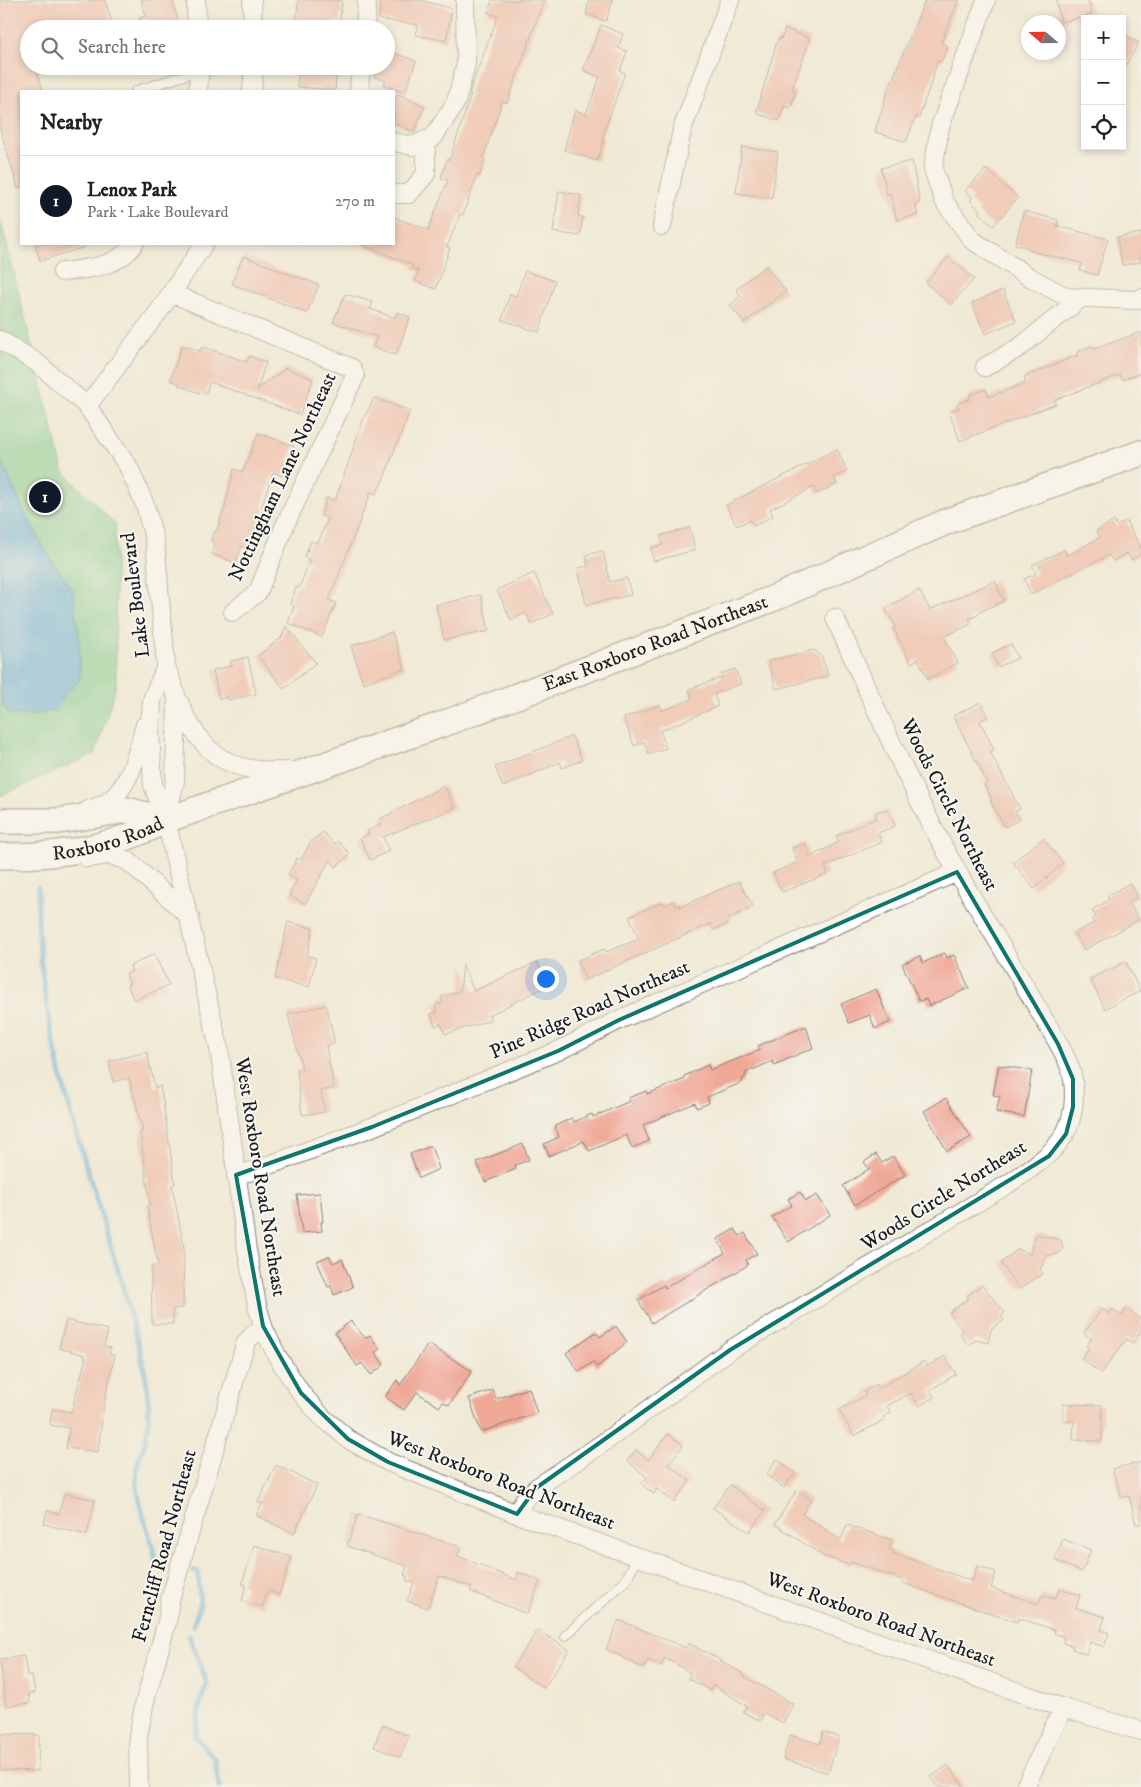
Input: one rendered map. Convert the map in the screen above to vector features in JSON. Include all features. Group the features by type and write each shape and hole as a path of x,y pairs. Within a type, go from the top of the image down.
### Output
{"main road":[{"name":"East Roxboro Road Northeast","path":"166,820 443,724 768,601 948,521 1140,456"},
{"name":"Roxboro Road","path":"0,821 58,821 127,810 166,820"},
{"name":"Roxboro Road","path":"0,856 60,854 114,843 138,836 166,820"}],"street":[{"path":"196,0 197,20"},
{"path":"252,0 253,20"},
{"path":"366,20 367,0"},
{"path":"395,142 413,146 433,138 456,102 466,64 465,0"},
{"path":"662,226 682,130 730,0"},
{"path":"986,0 940,127 933,169 944,201 972,240 1031,278 1067,297 1136,300 1141,298"},
{"path":"198,90 199,75"},
{"path":"252,90 253,75"},
{"path":"359,90 360,75"},
{"path":"395,194 409,194 426,174 426,140"},
{"path":"62,272 102,265 127,255 133,245"},
{"path":"87,406 171,293 203,245"},
{"name":"Nottingham Lane Northeast","path":"171,293 352,368 355,376 285,524 258,592 232,612"},
{"path":"984,367 1020,347 1081,298"},
{"name":"Lake Boulevard","path":"4,342 36,362 87,406 128,466 145,505 155,542 166,666 177,698 194,733 210,753 247,768 272,772 309,770"},
{"name":"Woods Circle Northeast","path":"517,1514 524,1500 536,1488 604,1443 730,1350 1008,1184 1049,1156 1066,1134 1073,1107 1073,1079 1058,1044 957,872 903,767 835,618"},
{"name":"Lake Boulevard","path":"58,821 107,803 126,782 135,761 152,700 166,666"},
{"name":"Lake Boulevard","path":"166,820 175,781 177,698"},
{"name":"Lake Boulevard","path":"152,700 150,731 153,785 166,820"},
{"name":"West Roxboro Road Northeast","path":"166,820 219,1048 247,1250 257,1305 264,1330 277,1356 301,1393 321,1416 348,1439 388,1462 517,1514 1063,1708 1141,1731"},
{"path":"60,854 82,859 109,856 128,861 190,917"},
{"name":"Pine Ridge Road Northeast","path":"236,1174 256,1170 372,1127 558,1051 619,1020 957,872"},
{"name":"Ferncliff Road Northeast","path":"139,1787 138,1736 170,1600 234,1377 246,1342 253,1335 264,1330"},
{"path":"1025,1787 1063,1708"}],"lane":[{"path":"139,90 181,75"},
{"path":"565,1636 625,1581 638,1556"}],"highlighted area":[{"path":"957,872 1058,1044 1073,1079 1073,1107 1066,1134 1049,1156 730,1350 536,1488 517,1514 388,1462 348,1439 301,1393 263,1326 236,1175 372,1127 558,1051 619,1020"}],"green space":[{"path":"0,217 63,471 115,524 116,686 95,754 0,796"}],"water":[{"path":"0,457 24,512 50,558 72,589 79,635 80,680 62,697 56,710 36,715 9,714 0,699"}],"building":[{"path":"0,0 105,0 111,20 20,20 20,75 38,75 43,90 20,90 20,187 18,188 0,129"},
{"path":"141,0 172,0 178,20 140,20 139,18 146,16"},
{"path":"298,0 342,0 340,20 297,20"},
{"path":"381,0 421,0 452,9 446,41 416,35 418,25 395,22 395,20 378,19"},
{"path":"492,0 544,0 507,103 502,101 483,159 485,160 480,176 477,175 463,215 460,214 447,247 450,248 436,289 415,281 419,271 412,269 413,265 363,245 395,245 395,217 428,230 448,180 441,178 447,159 450,159 471,94 469,94 471,87 498,16 488,13"},
{"path":"589,0 613,0 606,21 586,14"},
{"path":"925,0 959,0 941,43 948,46 941,62 938,61 919,118 916,117 906,142 875,132 888,90"},
{"path":"1056,0 1088,0 1092,14 1081,15 1081,17 1066,21 1066,15 1059,15"},
{"path":"601,25 623,34 618,48 627,51 620,71 625,73 602,138 604,139 597,161 564,150 575,110 586,114 600,77 583,70"},
{"path":"785,29 810,38 792,90 796,91 790,108 784,106 779,121 756,113 778,38 781,39"},
{"path":"1126,35 1139,43 1126,64"},
{"path":"395,53 416,61 405,93 384,85 386,81 374,77 375,75 395,75"},
{"path":"298,75 336,75 335,90 297,87"},
{"path":"398,94 425,106 414,132 395,123 395,101"},
{"path":"742,147 778,152 772,198 736,193"},
{"path":"912,161 920,203 915,204 918,215 897,220 890,193 887,194 881,168"},
{"path":"986,169 1018,198 993,226 978,212 980,210 970,201 973,198 965,191"},
{"path":"559,191 581,195 578,216 583,217 580,236 553,232"},
{"path":"1024,211 1058,220 1057,226 1108,239 1097,275 1080,270 1082,263 1030,251 1031,249 1015,244"},
{"path":"1141,233 1141,262 1122,265 1117,237"},
{"path":"35,245 85,245 85,247 40,261"},
{"path":"243,256 319,285 307,313 232,284"},
{"path":"948,257 974,279 951,305 926,283"},
{"path":"766,266 786,291 744,323 730,305 741,296 736,289"},
{"path":"525,271 555,281 539,332 502,320 510,294 516,296"},
{"path":"1003,290 1016,321 985,334 972,303"},
{"path":"345,294 373,302 370,309 395,318 397,312 410,317 396,355 373,347 377,337 333,322"},
{"path":"1141,332 1141,373 1122,380 1120,375 1054,400 1056,404 960,441 949,412 959,408 957,404 970,399 969,395 986,389 989,397 1026,383 1024,377 1078,355 1077,352 1092,346 1094,349"},
{"path":"182,345 200,351 201,348 207,348 247,362 249,356 266,362 257,390 286,368 313,379 300,415 210,382 205,395 178,385 179,383 170,380"},
{"path":"374,398 410,411 383,480 376,494 371,492 329,600 336,603 322,637 288,623 294,606 290,604 296,587 299,588 310,560 304,558 311,541 318,543 328,518 321,516 327,498 335,501 363,420"},
{"path":"258,433 294,446 288,462 292,464 288,474 282,476 273,472 263,502 262,507 265,508 252,549 242,546 236,563 212,554 215,547 211,539 213,532 216,532 225,507 234,469 243,472"},
{"path":"837,449 847,471 834,477 837,484 817,494 814,487 770,509 773,516 754,526 750,520 737,526 726,505"},
{"path":"1114,521 1117,526 1126,521 1141,548 1141,554 1131,560 1127,553 1113,561 1109,555 1031,594 1024,579 1036,574 1032,565 1064,550 1067,556 1100,537 1096,531"},
{"path":"690,528 695,550 654,561 651,548 663,545 660,536"},
{"path":"603,551 610,582 627,578 631,595 586,605 578,568 588,566 586,555"},
{"path":"534,573 553,614 531,624 526,613 511,620 497,590"},
{"path":"995,581 1004,601 977,613 978,615 969,619 971,624 944,637 958,663 928,679 918,659 911,663 893,628 896,627 885,608 919,590 930,610"},
{"path":"481,595 489,631 444,640 436,605"},
{"path":"286,626 316,663 284,689 258,656 282,637"},
{"path":"392,632 405,669 363,683 351,646"},
{"path":"1011,644 1018,658 998,667 992,653"},
{"path":"814,650 822,657 828,676 776,689 768,661"},
{"path":"248,657 256,694 228,700 228,697 219,699 213,670 232,666 231,661"},
{"path":"735,669 741,684 714,694 718,706 660,731 666,748 649,754 644,742 634,746 624,718 660,705 662,711 692,699 689,689 723,677 721,674"},
{"path":"981,702 988,716 980,721 994,750 990,752 1020,809 1015,811 1020,819 1005,827 990,801 992,800 984,784 987,782 953,716"},
{"path":"572,736 582,760 562,768 560,762 503,787 495,767"},
{"path":"444,786 455,808 383,837 389,851 370,860 360,838 369,834 367,831 382,824 380,819"},
{"path":"887,809 895,826 878,833 882,842 825,866 828,874 782,892 773,873 798,862 792,848 805,843 810,857 839,842 836,836 877,818 875,813"},
{"path":"323,832 334,844 338,841 350,854 336,867 330,860 305,904 289,895 297,880 288,875 297,858 301,860 311,841"},
{"path":"1043,838 1063,863 1034,889 1013,862"},
{"path":"739,881 753,906 728,919 729,923 713,930 710,924 585,980 578,960 604,949 606,952 639,939 629,917 662,902 664,905 673,901 676,906 680,905 680,907"},
{"path":"1130,883 1138,897 1129,902 1139,920 1084,950 1074,933 1094,923 1092,920 1096,917 1092,910 1109,900 1107,896"},
{"path":"288,922 313,928 307,956 316,958 309,987 275,979"},
{"path":"945,953 947,958 954,955 969,988 929,1006 926,999 919,1001 902,964 920,956 923,963"},
{"path":"154,954 169,985 134,1000 127,985 130,984 126,974 132,971 130,966"},
{"path":"537,962 547,986 489,1015 491,1020 445,1034 441,1024 435,1026 431,1014 437,1012 435,1005 443,1003 441,997 460,991 463,965 474,991"},
{"path":"1126,962 1140,991 1105,1009 1090,979"},
{"path":"876,989 890,1022 875,1029 870,1015 849,1023 841,1004"},
{"path":"326,1005 335,1043 326,1046 334,1088 321,1091 325,1112 302,1115 297,1070 302,1069 288,1014"},
{"path":"806,1026 813,1048 774,1065 773,1061 745,1073 746,1077 742,1079 743,1082 707,1097 709,1103 697,1108 695,1103 643,1125 649,1141 632,1148 626,1135 589,1151 584,1141 549,1156 544,1144 559,1137 555,1126 572,1118 574,1122 592,1114 593,1117 630,1101 628,1098 646,1091 647,1094 685,1079 684,1076 708,1065 710,1070 760,1050 758,1046"},
{"path":"147,1052 155,1088 160,1086 175,1184 172,1185 184,1248 183,1308 173,1309 173,1324 152,1324 151,1266 158,1266 147,1206 150,1205 140,1132 143,1131 129,1078 113,1082 109,1061"},
{"path":"999,1065 1032,1071 1024,1117 996,1112 1000,1096 993,1095"},
{"path":"946,1098 971,1137 947,1151 924,1111"},
{"path":"523,1144 529,1160 515,1165 516,1169 485,1182 477,1162"},
{"path":"431,1146 439,1169 419,1178 410,1154"},
{"path":"876,1154 882,1163 893,1156 905,1175 855,1205 843,1186 869,1169 864,1162"},
{"path":"800,1192 806,1201 817,1195 830,1215 788,1242 772,1217 792,1205 788,1199"},
{"path":"320,1193 322,1231 302,1233 297,1195"},
{"path":"735,1229 740,1236 745,1233 757,1254 746,1260 748,1265 652,1323 638,1300 664,1285 665,1288 725,1253 717,1239"},
{"path":"1036,1234 1061,1240 1063,1248 1058,1254 1047,1256 1040,1269 1043,1274 1019,1289 1001,1263 1018,1249 1030,1254"},
{"path":"329,1256 333,1263 342,1259 353,1287 334,1295 331,1286 328,1287 317,1261"},
{"path":"982,1285 1005,1313 1001,1316 1004,1320 991,1329 988,1343 976,1340 968,1345 960,1334 963,1331 949,1313 969,1298 967,1296"},
{"path":"1127,1308 1141,1319 1141,1332 1133,1343 1127,1339 1101,1373 1081,1359 1089,1348 1086,1346 1092,1339 1084,1333 1102,1309 1109,1314 1112,1309 1122,1316"},
{"path":"66,1320 108,1330 104,1346 111,1348 109,1354 115,1355 104,1403 98,1452 66,1448 69,1428 50,1425 52,1409 71,1412 86,1358 84,1358 85,1355 59,1348"},
{"path":"351,1321 365,1338 370,1335 380,1349 375,1352 384,1365 371,1375 362,1363 357,1366 335,1333"},
{"path":"616,1326 627,1342 597,1367 593,1362 579,1372 566,1353 596,1332 600,1337"},
{"path":"428,1344 472,1371 449,1405 443,1402 439,1407 417,1392 404,1410 385,1397 397,1380 400,1385"},
{"path":"945,1356 956,1374 930,1390 934,1397 919,1406 911,1393 887,1406 891,1413 883,1417 884,1420 854,1436 839,1410 866,1395 864,1392 877,1384 879,1388 924,1361 927,1366"},
{"path":"529,1388 537,1413 481,1432 469,1398 493,1390 496,1399"},
{"path":"1063,1404 1102,1405 1102,1441 1073,1440 1074,1421 1063,1421"},
{"path":"668,1434 683,1445 668,1464 690,1481 674,1502 657,1489 654,1494 641,1484 647,1477 627,1461 636,1450 648,1460"},
{"path":"777,1459 795,1473 784,1488 766,1475"},
{"path":"1141,1462 1141,1524 1136,1524 1129,1496 1122,1498 1112,1469"},
{"path":"276,1465 317,1485 294,1534 256,1515 262,1504 258,1502"},
{"path":"730,1485 765,1511 749,1532 713,1508"},
{"path":"797,1490 811,1500 802,1514 841,1540 847,1525 892,1540 889,1550 894,1551 893,1553 972,1581 977,1566 996,1572 991,1588 1038,1604 1042,1595 1055,1599 1059,1589 1080,1595 1076,1608 1105,1617 1101,1630 1109,1633 1104,1647 1090,1642 1086,1654 1072,1649 1073,1646 1063,1643 1064,1637 1054,1633 1055,1630 1019,1618 1017,1622 995,1615 902,1583 903,1580 851,1562 850,1565 823,1556 775,1524"},
{"path":"64,1493 95,1500 87,1535 44,1524 47,1511 59,1514"},
{"path":"358,1514 461,1547 458,1556 516,1580 518,1572 540,1581 527,1614 470,1591 472,1587 439,1576 428,1608 407,1601 414,1583 406,1580 407,1576 404,1575 407,1566 347,1546"},
{"path":"1063,1539 1091,1550 1082,1572 1055,1560"},
{"path":"254,1545 292,1557 279,1595 268,1591 262,1607 242,1601 246,1585 242,1584"},
{"path":"619,1620 686,1648 689,1643 793,1704 783,1723 764,1713 760,1721 743,1712 747,1706 713,1685 710,1691 688,1678 691,1673 665,1658 661,1666 648,1660 644,1668 606,1649"},
{"path":"538,1630 569,1650 544,1688 513,1667"},
{"path":"24,1656 27,1676 32,1676 35,1693 28,1693 30,1703 6,1706 0,1659"},
{"path":"382,1725 409,1736 400,1757 374,1747"},
{"path":"823,1732 839,1737 828,1773 783,1759 790,1735 820,1744"},
{"path":"0,1734 39,1735 38,1771 0,1770"},
{"path":"948,1765 964,1787 939,1787 931,1777"}],"waterway":[{"path":"38,887 40,949 47,1010 60,1070 129,1308 144,1368 149,1414 147,1433 138,1461 136,1479 140,1503 156,1563 166,1565"},
{"path":"193,1570 198,1571 200,1605 193,1626"},
{"path":"189,1636 207,1683 200,1704 195,1736 215,1759 219,1787"}],"place":[{"name":"Lenox Park","path":"45,497"}]}
